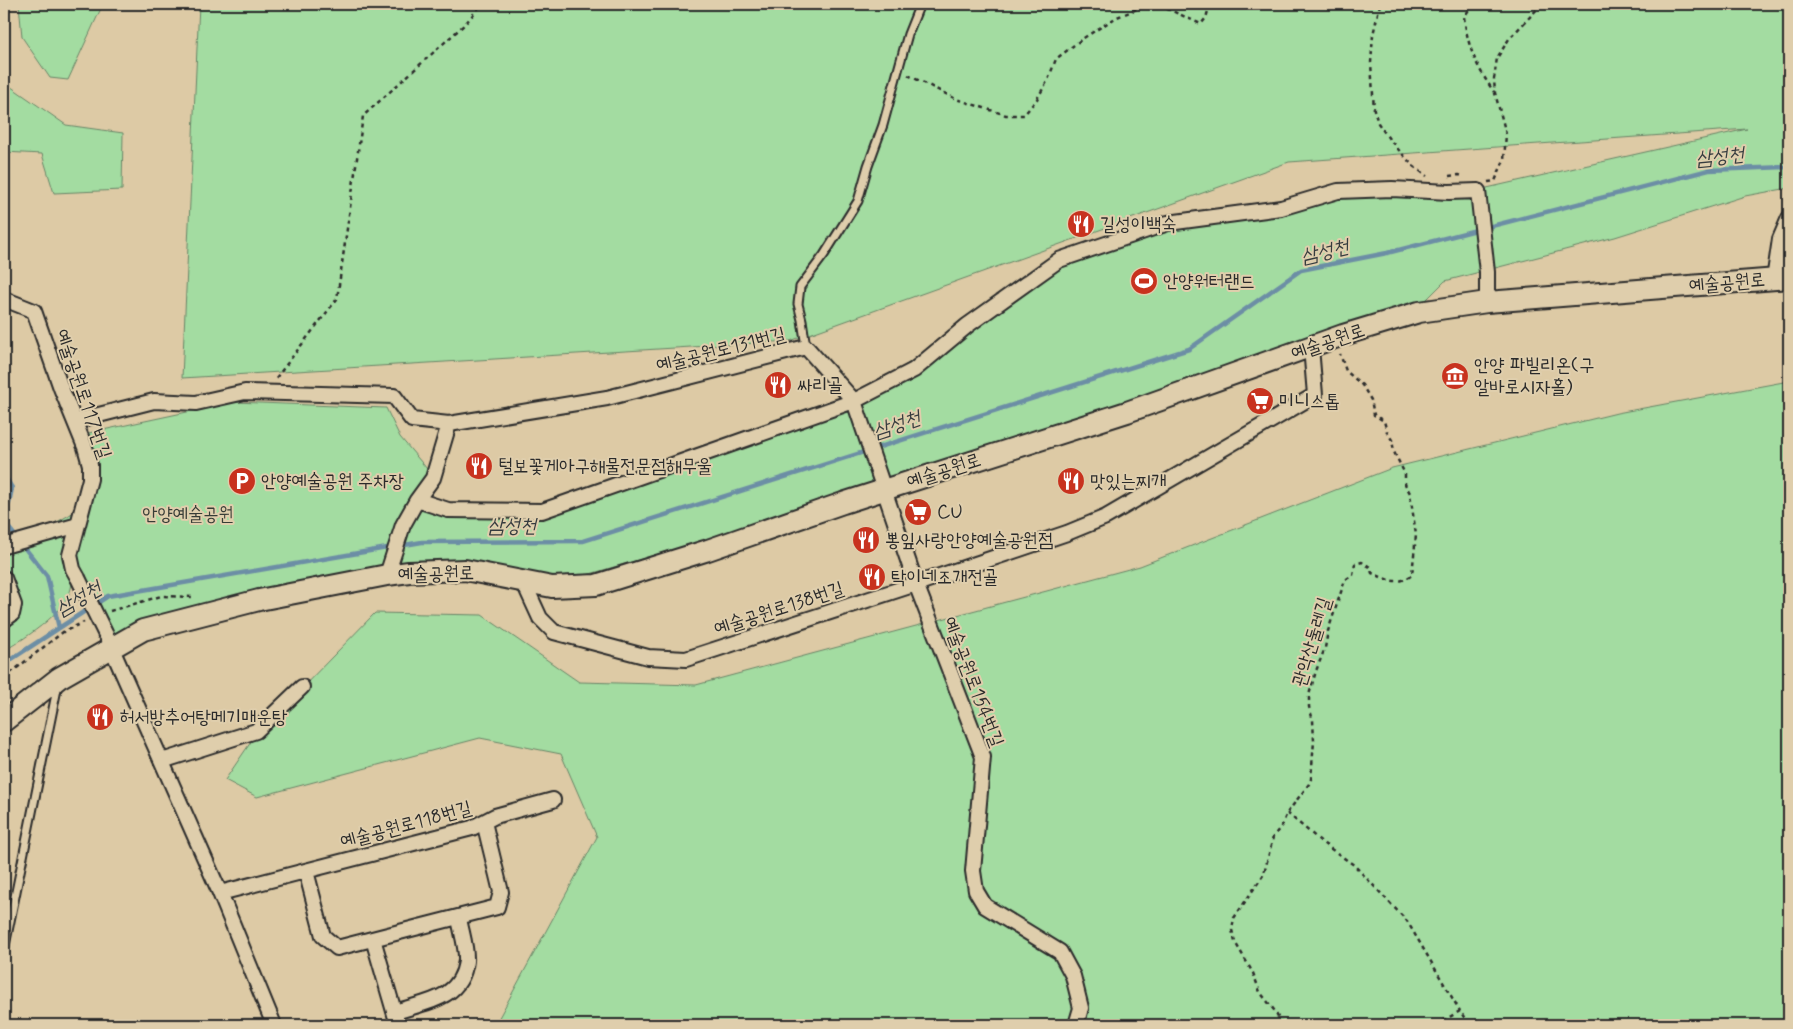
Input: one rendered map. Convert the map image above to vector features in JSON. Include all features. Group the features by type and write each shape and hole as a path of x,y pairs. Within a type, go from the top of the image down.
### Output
{"street":[{"path":"417,500 448,510 542,511 854,401 914,370 968,325 1059,260 1168,223 1281,208 1338,191 1392,189 1449,192 1479,191 1487,272 1487,302"},
{"path":"1782,279 1780,239 1789,218"},
{"name":"예술공원로","path":"4,722 109,641 143,630 259,600 388,568 409,572 465,570 552,587 596,585 705,551 882,481 1128,412 1333,339 1419,312 1487,302 1782,279"},
{"name":"예술공원로117번길","path":"4,300 34,311 90,465 90,479 70,555 73,570 109,641"},
{"path":"806,347 854,401"},
{"name":"예술공원로131번길","path":"265,393 394,396 412,420 448,424 607,398 806,347"},
{"name":"예술공원로138번길","path":"523,581 540,618 554,632 648,657 686,659 1067,533 1106,517 1315,395 1311,347"},
{"path":"75,421 154,401 196,402 245,392 265,393"},
{"name":"예술공원로154번길","path":"854,401 916,584 983,757 973,871 976,891 985,906 1060,952 1073,976 1081,1008 1076,1025"},
{"path":"388,568 403,525 417,500 433,478 448,424"},
{"path":"7,545 78,525"},
{"path":"4,578 14,605 12,614 4,620"},
{"path":"109,641 220,893 274,1025"},
{"path":"162,761 256,731 302,687"},
{"path":"484,822 495,816 553,800"},
{"name":"예술공원로118번길","path":"220,893 306,870 472,828 484,822 500,892 496,907 337,948 323,936 306,870"},
{"path":"373,939 396,1019 453,990 466,960 459,918"}],"lane":[{"name":"예술공원로131번길","path":"806,347 798,304 800,287 824,255 858,200 883,125 908,34 920,4"},
{"path":"4,951 59,678"}],"path":[{"path":"265,393 337,299 363,116 465,24 482,4"},
{"path":"898,71 915,77 956,99 1006,114 1024,115 1037,99 1048,80 1056,59 1082,39 1117,17 1150,4 1168,8 1201,24 1206,18 1210,4"},
{"path":"1380,4 1375,22 1371,63 1374,110 1378,123 1413,166 1432,179"},
{"path":"1473,4 1464,17 1467,40 1479,71 1495,93"},
{"path":"1441,177 1459,174 1479,191 1495,181 1504,160 1506,134 1495,93 1494,79 1497,58 1510,40 1542,4"},
{"name":"관악산둘레길","path":"1281,1025 1274,1010 1260,992 1253,973 1234,942 1232,930 1234,918 1264,874 1273,837 1311,778 1314,741 1313,720 1309,707 1310,695 1316,671 1326,648 1328,631 1345,580 1353,575 1355,564 1362,562 1370,567 1372,573 1390,581 1404,581 1412,575 1416,535 1410,493 1406,484 1405,474 1394,452 1392,440 1387,432 1384,421 1374,416 1371,400 1362,385 1346,371 1338,345 1333,339"},
{"path":"1287,813 1324,844 1354,865 1407,921 1469,1025"},
{"path":"1436,1025 1460,1011"}],"green space":[{"path":"19,4 103,4 68,80 50,78 22,37"},
{"name":"안양예술공원","path":"199,4 1789,4 1789,188 1745,196 1615,237 1445,281 1418,308 885,488 552,585 409,571 112,646 73,568 83,507 84,434 234,402 386,408 400,437 433,476 417,498 448,508 542,510 854,400 1059,259 1168,221 1236,213 1338,189 1478,190 1747,129 1289,162 790,341 182,378"},
{"path":"4,82 66,125 123,133 122,190 54,193 42,154 4,152"},
{"path":"1789,381 1789,1025 495,1025 597,837 561,754 480,738 257,797 225,780 255,736 375,613 482,615 579,682 696,685 1140,566 1392,468 1617,413"},
{"path":"77,510 68,534 64,553 72,579 71,590 65,601 47,621 4,651 4,537 24,534 42,528 60,521"}],"waterway":[{"name":"삼성천","path":"4,664 108,596 422,542 583,541 1189,349 1301,270 1387,253 1709,170 1789,167"},
{"path":"4,475 12,488 9,503 4,513"},
{"path":"4,522 47,576 59,628"}],"place":[{"name":"길성이백숙","path":"1081,224"},
{"name":"안양워터랜드","path":"1144,281"},
{"name":"안양 파빌리온(구 알바로시자홀)","path":"1455,376"},
{"name":"싸리골","path":"778,385"},
{"name":"미니스톱","path":"1260,401"},
{"name":"털보꽃게아구해물전문점해무울","path":"479,466"},
{"name":"안양예술공원 주차장","path":"242,481"},
{"name":"맛있는찌개","path":"1071,481"},
{"name":"CU","path":"918,512"},
{"name":"뽕잎사랑안양예술공원점","path":"866,540"},
{"name":"탁이네조개전골","path":"872,577"},
{"name":"허서방추어탕메기매운탕","path":"100,717"}]}
